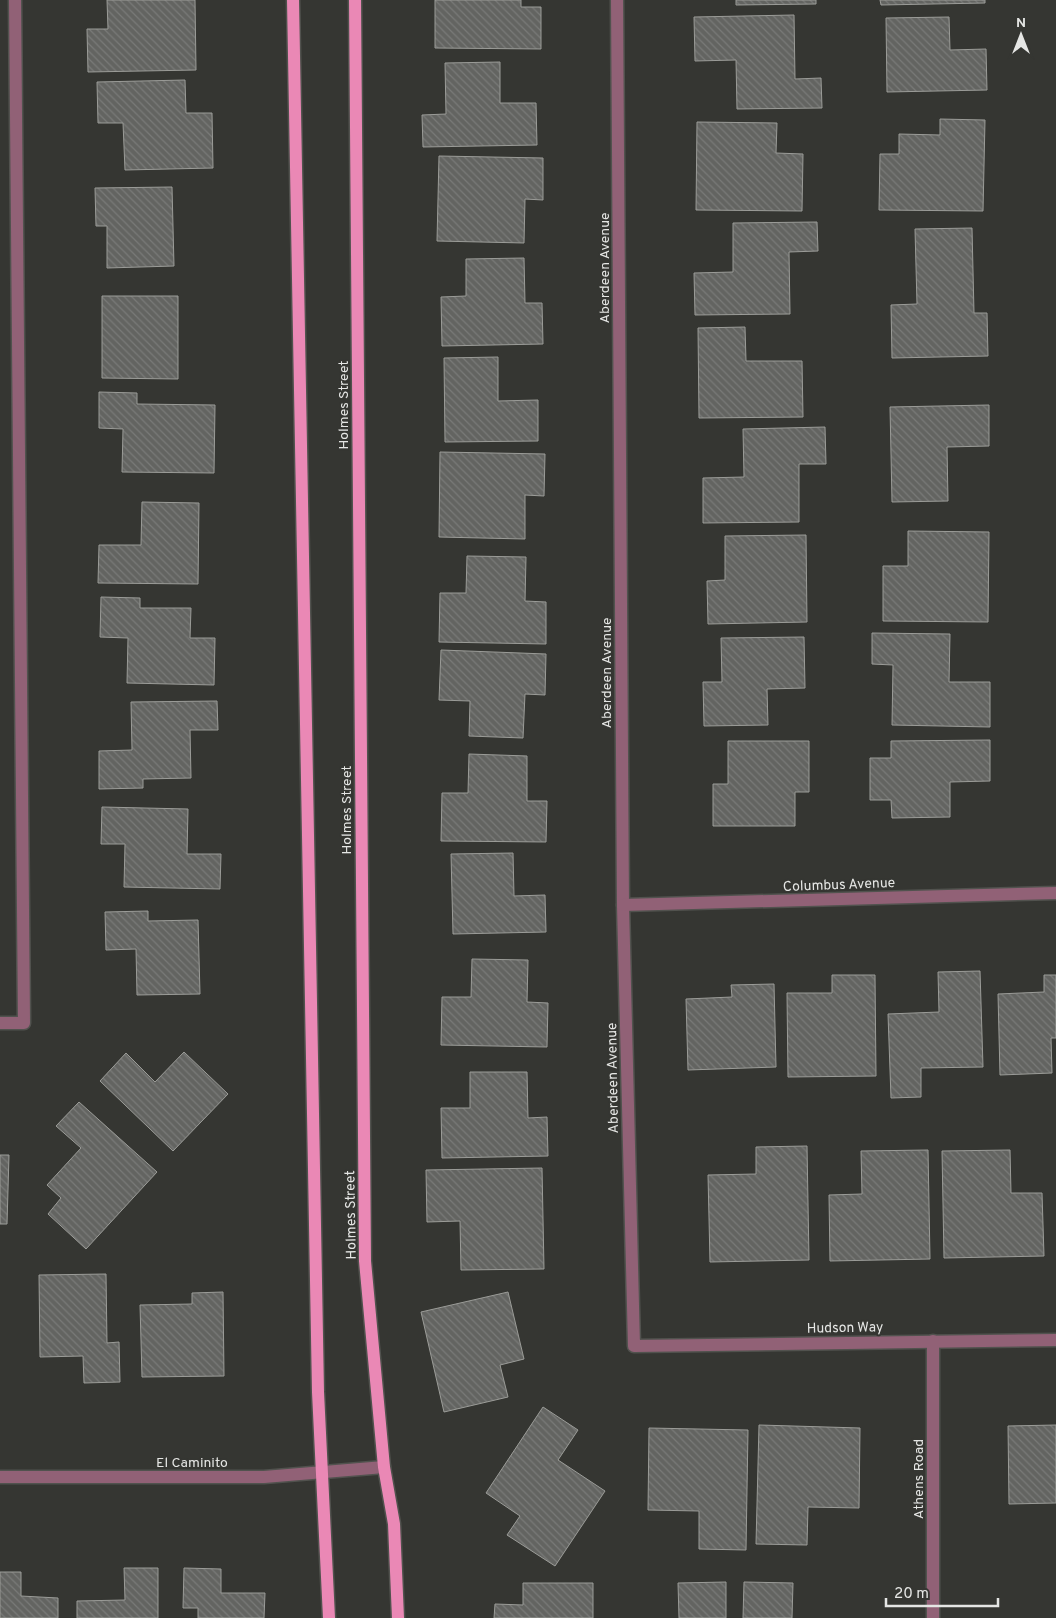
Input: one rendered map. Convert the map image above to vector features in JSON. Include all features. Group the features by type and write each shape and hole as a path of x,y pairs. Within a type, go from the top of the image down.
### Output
{"main road":[{"path":"292,0 318,1392 329,1618"},
{"name":"Holmes Street","path":"355,0 365,1261 384,1467 394,1524 398,1618"}],"street":[{"path":"0,1024 24,1024 15,0"},
{"name":"Aberdeen Avenue","path":"618,0 622,905 634,1346"},
{"name":"Columbus Avenue","path":"622,905 1056,893"},
{"name":"Hudson Way","path":"634,1346 933,1340 1056,1340"},
{"name":"Athens Road","path":"933,1340 933,1618"},
{"name":"El Caminito","path":"0,1477 264,1477 322,1474 384,1467"}],"building":[{"path":"107,0 195,0 196,70 88,72 87,29 108,29"},
{"path":"435,0 521,0 521,7 541,7 541,49 435,48"},
{"path":"736,0 816,0 816,4 736,5"},
{"path":"880,0 985,0 985,3 881,5"},
{"path":"794,15 795,79 821,78 822,108 737,109 736,60 695,61 694,17"},
{"path":"949,17 950,50 986,49 987,90 887,92 886,18"},
{"path":"500,62 500,103 536,103 537,145 423,147 422,115 446,114 445,63"},
{"path":"185,80 186,113 212,113 213,168 125,170 123,123 98,123 97,82"},
{"path":"940,119 985,120 983,211 879,210 880,154 899,154 899,134 940,135"},
{"path":"697,122 777,123 776,153 803,154 802,211 696,210"},
{"path":"439,156 543,158 543,200 525,199 524,243 437,241"},
{"path":"172,187 174,266 107,268 107,226 96,226 95,188"},
{"path":"817,222 818,251 789,252 790,314 695,315 694,273 733,272 733,223"},
{"path":"972,228 974,313 987,313 988,356 892,358 891,305 917,304 915,229"},
{"path":"524,258 525,303 542,303 543,344 442,346 441,297 466,296 466,259"},
{"path":"102,296 178,296 178,379 102,378"},
{"path":"745,327 746,361 802,361 803,417 699,418 698,328"},
{"path":"498,357 498,401 538,400 538,441 445,442 444,358"},
{"path":"99,392 137,393 137,404 215,405 214,473 122,472 123,429 99,428"},
{"path":"989,405 989,446 947,447 948,501 892,502 890,407"},
{"path":"825,427 826,464 799,464 799,522 703,523 703,478 744,477 743,429"},
{"path":"440,452 545,454 544,496 525,495 525,539 439,537"},
{"path":"142,502 199,503 198,584 98,583 99,545 141,545"},
{"path":"908,531 989,532 988,622 883,621 883,566 908,566"},
{"path":"806,535 807,622 708,624 707,581 725,580 725,536"},
{"path":"467,556 526,557 525,601 546,602 546,644 439,642 440,593 466,593"},
{"path":"101,597 140,598 140,608 191,608 190,638 215,638 214,685 127,683 128,638 100,637"},
{"path":"872,633 950,634 949,682 990,682 990,727 892,725 893,665 872,664"},
{"path":"804,637 805,688 767,689 768,725 704,726 703,682 722,682 721,638"},
{"path":"441,650 546,654 545,695 525,694 523,738 469,736 470,701 439,700"},
{"path":"217,701 218,730 190,730 191,778 143,779 143,788 99,789 99,751 132,750 131,702"},
{"path":"990,740 990,781 950,782 950,817 892,818 891,800 870,800 870,758 891,758 891,741"},
{"path":"728,741 809,741 809,792 795,792 795,826 713,826 713,784 728,784"},
{"path":"469,754 527,756 527,801 547,801 546,842 441,841 442,793 468,793"},
{"path":"102,807 188,809 187,854 221,854 220,889 124,887 125,844 101,844"},
{"path":"513,853 514,896 545,895 546,932 453,934 451,854"},
{"path":"148,911 148,921 198,920 200,994 137,995 136,949 106,950 105,912"},
{"path":"472,959 528,960 527,1002 548,1003 547,1047 441,1045 442,997 471,997"},
{"path":"980,971 983,1067 921,1068 921,1097 891,1098 888,1014 939,1012 938,972"},
{"path":"832,975 875,975 876,1076 788,1077 787,993 832,993"},
{"path":"1044,975 1056,975 1056,1038 1051,1038 1052,1073 1000,1075 998,994 1044,992"},
{"path":"774,984 776,1067 688,1070 686,999 732,997 731,985"},
{"path":"184,1052 228,1094 173,1151 100,1081 126,1053 155,1082"},
{"path":"470,1072 527,1072 528,1118 547,1117 548,1156 442,1158 441,1108 470,1108"},
{"path":"79,1102 157,1172 86,1249 48,1214 61,1198 47,1185 81,1148 56,1126"},
{"path":"807,1146 809,1260 710,1262 708,1175 756,1174 756,1147"},
{"path":"928,1150 930,1259 830,1261 829,1195 862,1194 861,1151"},
{"path":"1010,1150 1011,1193 1042,1193 1044,1256 944,1258 942,1151"},
{"path":"0,1155 9,1155 7,1224 0,1224"},
{"path":"542,1168 544,1269 461,1270 460,1221 427,1222 426,1170"},
{"path":"106,1274 107,1343 119,1342 120,1382 84,1383 83,1356 40,1357 39,1275"},
{"path":"223,1292 224,1376 142,1377 140,1305 192,1304 192,1293"},
{"path":"508,1292 524,1359 500,1365 508,1397 444,1412 421,1312"},
{"path":"543,1407 578,1430 558,1460 605,1491 555,1566 507,1535 520,1516 486,1493"},
{"path":"759,1425 860,1428 859,1508 808,1507 807,1545 756,1544"},
{"path":"1056,1425 1056,1503 1009,1504 1008,1426"},
{"path":"649,1428 748,1430 746,1550 699,1549 699,1511 648,1510"},
{"path":"124,1568 158,1568 158,1618 77,1618 77,1601 125,1600"},
{"path":"184,1568 221,1569 221,1593 265,1593 264,1618 198,1618 198,1608 183,1608"},
{"path":"0,1572 21,1572 21,1596 58,1598 58,1618 0,1618"},
{"path":"726,1582 726,1618 679,1618 678,1583"},
{"path":"744,1582 793,1583 792,1618 743,1618"},
{"path":"523,1583 593,1583 593,1618 494,1618 495,1604 523,1605"}]}
